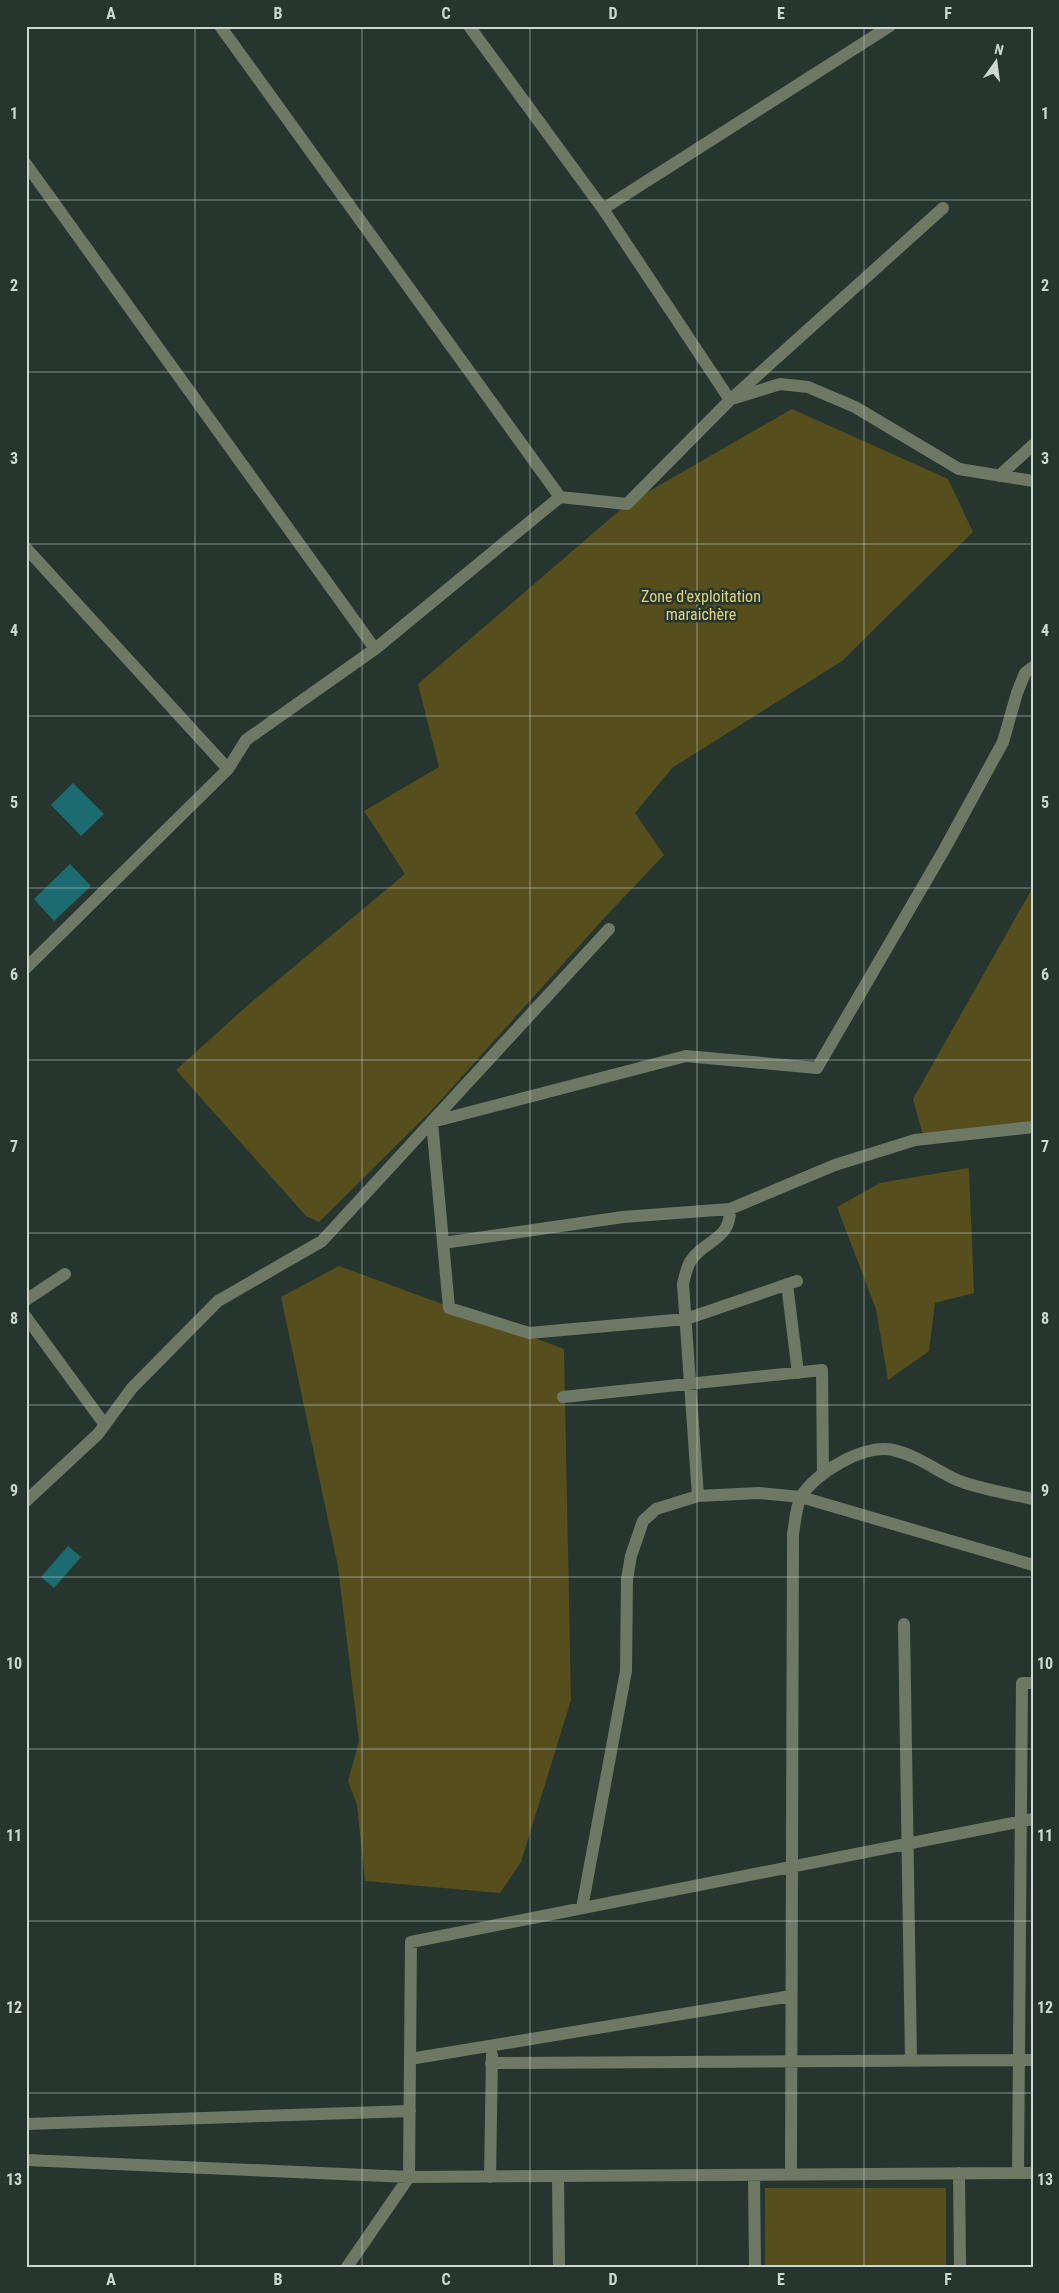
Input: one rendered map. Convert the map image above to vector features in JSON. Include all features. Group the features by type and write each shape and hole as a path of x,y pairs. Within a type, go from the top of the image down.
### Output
{"street":[{"path":"220,26 560,497"},
{"path":"603,209 890,26"},
{"path":"475,28 603,209 730,400"},
{"path":"26,164 375,649"},
{"path":"26,968 228,769 246,740 375,649 560,497 627,504 730,400 943,208"},
{"path":"730,400 780,384 808,388 855,406 959,469 1033,481"},
{"path":"999,476 1033,445"},
{"path":"26,548 228,769"},
{"path":"432,1122 686,1056 818,1068 944,850 1003,742 1017,693 1025,674 1033,667"},
{"path":"26,1501 98,1434 132,1388 218,1301 322,1241 609,929"},
{"path":"432,1122 449,1308 529,1333 686,1319 792,1283 798,1373"},
{"path":"443,1243 623,1217 730,1208 836,1165 915,1140 1033,1127"},
{"path":"698,1496 683,1284 691,1260 724,1232 730,1220 730,1208"},
{"path":"26,1300 65,1274"},
{"path":"26,1317 105,1425"},
{"path":"563,1398 822,1370 823,1472"},
{"path":"791,2174 793,1534 801,1497 823,1472 874,1449 892,1449 928,1463 956,1480 1033,1499"},
{"path":"582,1908 626,1671 627,1579 631,1556 643,1521 656,1509 698,1496 760,1493 801,1497 1033,1565"},
{"path":"904,1624 911,2060"},
{"path":"1018,2173 1019,2060 1026,1951 1026,1820 1022,1683 1033,1683"},
{"path":"348,2267 409,2178 412,1942 1026,1820"},
{"path":"410,2059 792,1996"},
{"path":"490,2177 492,2045"},
{"path":"491,2063 1033,2060"},
{"path":"26,2124 410,2111"},
{"path":"26,2160 409,2178 1033,2173"},
{"path":"959,2173 960,2267"},
{"path":"754,2175 755,2267"},
{"path":"558,2176 558,2267"}],"green space":[{"name":"Zone d'exploitation maraichère","path":"792,409 948,479 973,532 842,661 672,768 635,813 664,855 606,916 431,1111 319,1222 306,1216 176,1070 248,1005 405,874 364,811 439,767 418,684 627,504"},
{"path":"1033,887 1033,1127 924,1139 913,1099"},
{"path":"969,1168 974,1293 935,1303 929,1351 888,1380 876,1309 837,1207 880,1183"},
{"path":"339,1266 564,1349 571,1700 521,1862 500,1893 365,1881 357,1805 348,1781 359,1741 338,1567 281,1297"},
{"path":"765,2188 946,2188 946,2267 765,2267"}],"building":[{"path":"73,783 104,814 81,836 51,805"},
{"path":"70,864 91,886 54,921 34,899"},
{"path":"68,1546 81,1557 54,1588 41,1577"}]}
